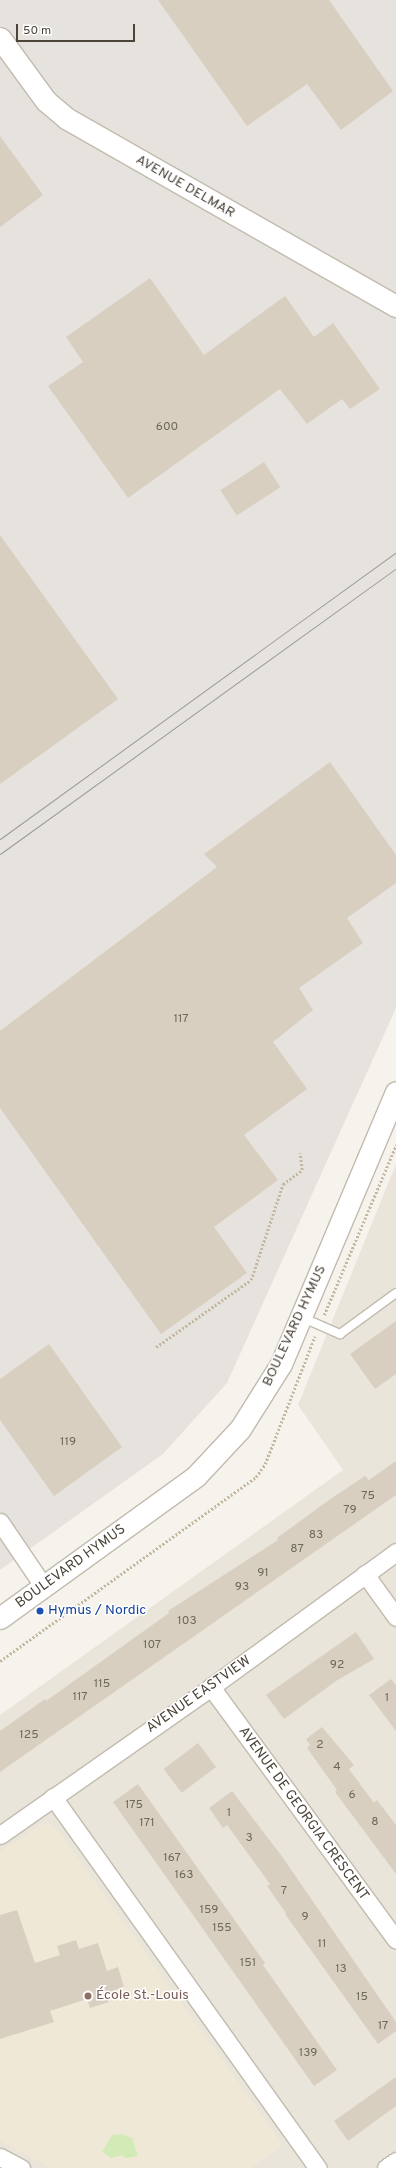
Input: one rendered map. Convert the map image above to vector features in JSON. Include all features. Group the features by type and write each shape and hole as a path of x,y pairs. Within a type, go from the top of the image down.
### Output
{"street":[{"name":"AVENUE DELMAR","path":"0,38 46,101 66,118 396,306"},
{"name":"BOULEVARD HYMUS","path":"0,1618 173,1493 218,1454 240,1429 266,1390 302,1317 396,1092"},
{"path":"0,1522 44,1586"},
{"name":"AVENUE EASTVIEW","path":"0,1835 211,1687 396,1552"},
{"path":"365,1574 396,1617"},
{"name":"AVENUE DE GEORGIA CRESCENT","path":"211,1687 396,1940"},
{"path":"53,1798 318,2168"},
{"path":"0,2157 21,2168"},
{"path":"386,2168 396,2161"}],"lane":[{"path":"302,1317 340,1334 396,1293"}],"path":[{"name":"BOULEVARD HYMUS","path":"323,1317 396,1145"},
{"path":"156,1347 251,1280 283,1184 302,1170 300,1153"},
{"name":"BOULEVARD HYMUS","path":"0,1661 256,1477 265,1464 282,1418 295,1392 301,1371 316,1335"}],"shaded area":[{"path":"0,0 396,0 396,1008 227,1383 163,1454 0,1570"},
{"path":"396,1164 396,2168 0,2168 0,1715 343,1470 298,1405"},
{"name":"École St.-Louis","path":"41,1824 50,1824 57,1829 283,2145 250,2168 52,2168 0,2141 0,1852"}],"green space":[{"path":"121,2134 132,2138 138,2156 125,2158 123,2155 111,2158 102,2152 112,2135"}],"building":[{"path":"158,0 329,0 393,91 341,130 307,84 247,126"},
{"path":"0,136 43,195 0,227"},
{"path":"150,278 204,355 285,296 314,337 333,323 380,389 350,409 342,399 307,424 280,389 128,498 48,386 83,362 66,337"},
{"path":"264,462 280,487 237,515 220,490"},
{"path":"0,535 118,699 0,784"},
{"path":"330,762 396,855 396,883 347,918 363,943 299,988 313,1010 273,1042 307,1089 244,1135 278,1180 214,1227 247,1273 161,1334 0,1108 0,1031 217,867 204,854"},
{"path":"396,1321 396,1374 375,1389 350,1354"},
{"path":"49,1344 122,1447 54,1496 0,1420 0,1379"},
{"path":"396,1461 396,1495 0,1772 0,1731 45,1699 46,1701 169,1613 168,1611 278,1540 277,1538 329,1500 365,1476 369,1480"},
{"path":"356,1632 374,1659 336,1681 284,1719 266,1695"},
{"path":"391,1679 396,1685 396,1731 369,1695"},
{"path":"322,1727 354,1765 349,1769 374,1803 377,1800 396,1825 396,1874 335,1792 337,1790 307,1748 310,1745 306,1739"},
{"path":"198,1743 216,1767 182,1793 164,1769"},
{"path":"138,1784 265,1963 263,1965 337,2070 314,2086 113,1802"},
{"path":"232,1791 281,1855 396,2022 396,2031 378,2044 285,1914 286,1913 267,1886 270,1884 227,1825 223,1828 209,1808"},
{"path":"17,1910 35,1963 60,1955 57,1946 76,1940 79,1949 98,1943 107,1971 118,1967 124,1987 106,1993 109,2002 90,2008 87,1999 50,2011 54,2022 0,2039 0,1915"},
{"path":"396,2077 396,2106 348,2141 334,2121"}],"tram line":[{"path":"0,839 396,552"},
{"path":"0,854 396,568"}],"place":[{"name":"Hymus / Nordic","path":"40,1611"},
{"name":"École St.-Louis","path":"88,1996"}]}
